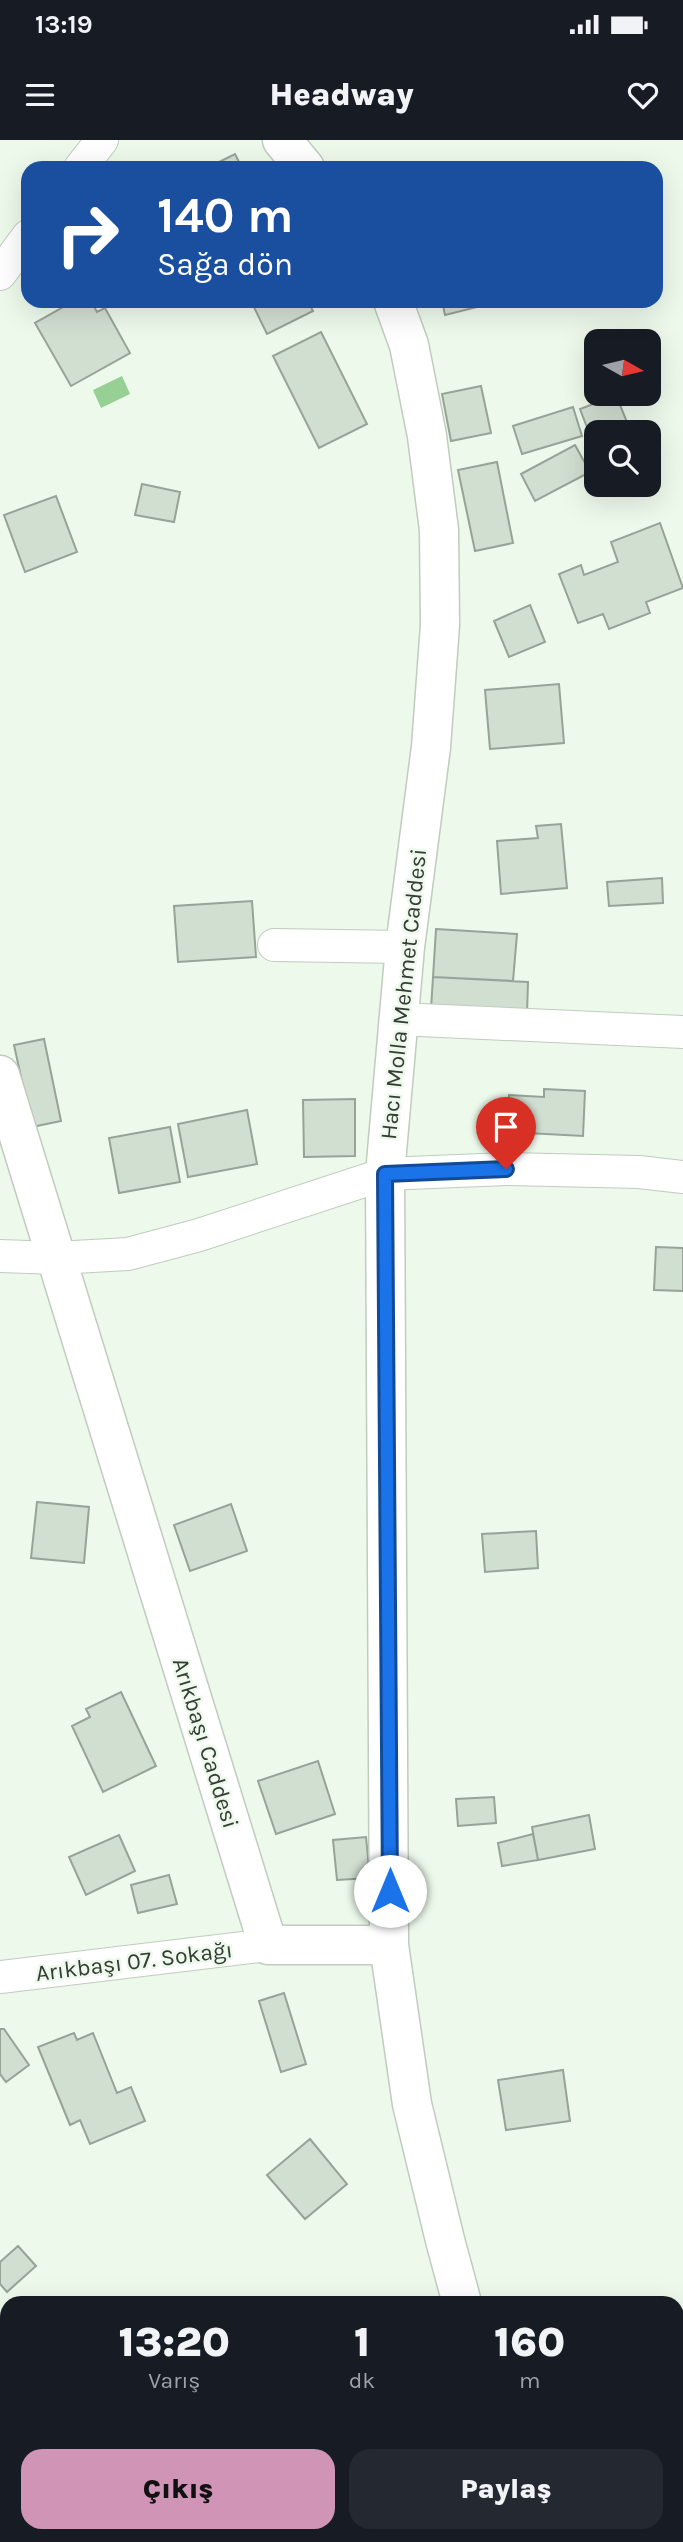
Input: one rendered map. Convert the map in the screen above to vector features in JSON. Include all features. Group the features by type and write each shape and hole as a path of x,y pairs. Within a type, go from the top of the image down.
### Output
{"street":[{"path":"86,161 102,140"},
{"path":"282,140 299,161"},
{"path":"0,274 21,246"},
{"name":"Hacı Molla Mehmet Caddesi","path":"389,1945 385,1174 405,947 431,747 440,625 439,544 427,436 409,345 396,308"},
{"path":"274,945 405,947"},
{"path":"398,1018 683,1032"},
{"name":"Arıkbaşı Caddesi","path":"0,1075 268,1945"},
{"path":"0,1256 56,1258 128,1254 198,1235 385,1174 506,1169 639,1172 683,1177"},
{"path":"268,1945 389,1945 412,2104 444,2240 461,2296"},
{"name":"Arıkbaşı 07. Sokağı","path":"0,1977 268,1945"}],"shaded area":[{"path":"122,376 130,394 101,408 93,390"}],"building":[{"path":"235,154 238,161 221,161"},
{"path":"62,308 95,308 97,312 105,308 130,353 71,386 35,323"},
{"path":"254,308 312,308 313,311 267,334"},
{"path":"444,308 473,308 445,315"},
{"path":"321,332 367,424 319,448 273,356"},
{"path":"481,386 491,433 451,441 442,394"},
{"path":"588,406 620,406 626,420 584,420 580,409"},
{"path":"573,407 582,436 522,454 513,426"},
{"path":"575,445 584,461 584,475 535,501 521,474"},
{"path":"497,462 513,543 475,551 458,470"},
{"path":"142,484 180,492 174,522 135,515"},
{"path":"56,496 77,552 25,572 4,515"},
{"path":"660,523 683,588 646,602 650,613 609,629 603,614 578,623 559,574 581,565 584,575 618,562 611,542"},
{"path":"530,605 545,642 509,657 494,621"},
{"path":"559,684 564,743 490,749 485,690"},
{"path":"561,824 567,888 501,894 497,841 538,838 536,826"},
{"path":"662,878 663,903 609,906 607,882"},
{"path":"252,901 256,957 178,962 174,906"},
{"path":"436,929 517,934 513,981 433,977"},
{"path":"433,977 528,982 527,1014 431,1009"},
{"path":"44,1039 61,1121 32,1127 14,1045"},
{"path":"544,1089 585,1091 583,1136 508,1132 509,1095 544,1097"},
{"path":"355,1099 355,1156 304,1157 303,1100"},
{"path":"247,1110 257,1164 188,1177 178,1124"},
{"path":"170,1127 180,1182 119,1193 109,1138"},
{"path":"656,1247 683,1248 683,1291 654,1290"},
{"path":"37,1502 89,1507 84,1563 31,1558"},
{"path":"231,1504 247,1551 190,1571 174,1525"},
{"path":"536,1531 538,1568 485,1572 482,1534"},
{"path":"121,1692 156,1766 103,1792 72,1726 90,1717 86,1709"},
{"path":"318,1761 335,1814 276,1834 258,1781"},
{"path":"494,1797 496,1823 458,1826 456,1799"},
{"path":"589,1815 595,1849 538,1860 532,1827"},
{"path":"533,1834 538,1860 502,1866 498,1843"},
{"path":"119,1835 135,1871 86,1895 69,1857"},
{"path":"366,1837 370,1878 337,1880 333,1840"},
{"path":"169,1875 177,1904 138,1913 131,1885"},
{"path":"284,1993 306,2064 281,2072 259,2001"},
{"path":"0,2029 4,2029 29,2065 6,2082 0,2074"},
{"path":"74,2033 77,2040 93,2033 117,2093 131,2087 145,2121 90,2144 80,2120 70,2125 38,2047"},
{"path":"563,2070 570,2121 506,2130 498,2080"},
{"path":"310,2139 347,2184 305,2219 267,2175"},
{"path":"18,2246 36,2266 7,2292 0,2284 0,2262"}],"route":[{"path":"390,1891 385,1174 506,1169"}]}
